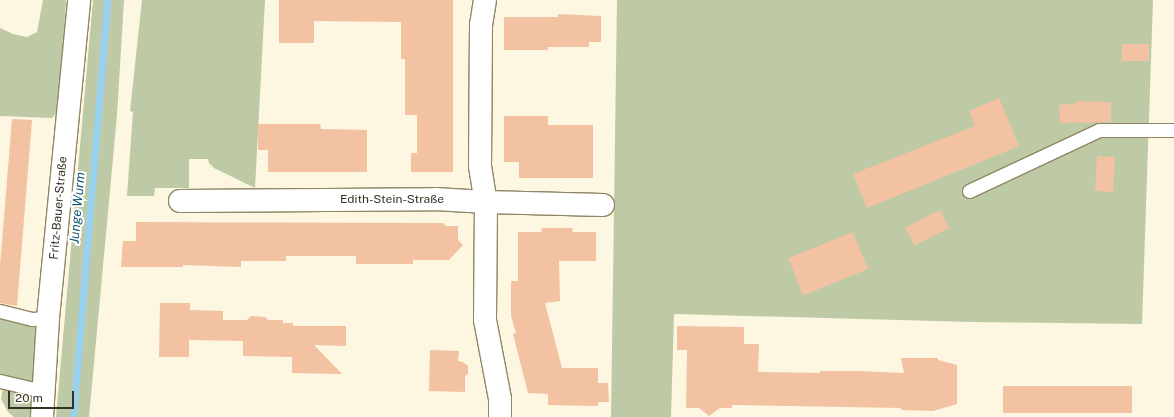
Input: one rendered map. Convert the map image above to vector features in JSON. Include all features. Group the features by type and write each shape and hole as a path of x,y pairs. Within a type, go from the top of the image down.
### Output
{"street":[{"name":"Fritz-Bauer-Straße","path":"42,417 48,318 79,0"},
{"path":"485,0 481,24 480,166 486,202 485,320 500,399 500,417"},
{"name":"Edith-Stein-Straße","path":"180,201 436,199 486,202 604,205"}],"lane":[{"path":"969,191 1099,130 1174,130"},
{"path":"0,311 32,319 48,318"},
{"path":"0,381 43,391"}],"green space":[{"path":"43,0 66,0 59,110 52,118 0,116 0,28 13,34 27,37 37,32"},
{"path":"93,0 124,0 117,115 89,417 56,417"},
{"path":"142,0 265,0 255,188 214,168 209,163 208,159 189,159 189,188 155,188 154,196 127,196 133,112 130,111"},
{"path":"617,0 1153,0 1142,324 972,322 674,314 671,417 611,417"},
{"path":"0,319 39,326 34,382 24,383 0,376"},
{"path":"3,387 33,393 31,417 14,417 8,412 1,399"}],"building":[{"path":"279,0 453,0 453,172 411,172 411,153 417,153 417,115 405,115 405,59 401,59 401,22 314,21 314,43 279,43"},
{"path":"558,14 601,16 601,42 589,42 589,47 548,47 548,50 504,50 504,17 558,17"},
{"path":"1122,44 1149,44 1149,61 1122,61"},
{"path":"999,98 1019,146 867,208 853,174 975,126 969,111"},
{"path":"1078,101 1111,102 1111,122 1060,123 1059,105 1078,103"},
{"path":"504,116 548,116 548,125 593,125 593,178 519,178 519,162 504,162"},
{"path":"12,119 32,120 17,306 0,303 0,266"},
{"path":"258,124 320,124 321,129 367,130 367,172 268,172 268,150 258,150"},
{"path":"1097,156 1115,157 1113,192 1095,191"},
{"path":"940,210 949,228 914,246 905,228"},
{"path":"136,222 443,223 446,226 458,226 458,240 463,245 449,260 413,260 413,264 356,264 356,256 286,256 286,261 241,261 241,267 183,265 183,267 121,267 123,241 136,241"},
{"path":"541,228 572,228 573,232 596,232 596,261 559,261 560,301 545,303 562,368 598,368 598,383 608,383 609,402 598,402 598,406 548,405 548,394 528,393 513,334 516,333 511,316 511,281 518,281 518,232 542,232"},
{"path":"853,232 868,269 803,295 788,258"},
{"path":"160,303 190,303 190,310 223,311 223,320 247,320 251,316 265,317 268,320 283,320 283,323 293,323 293,326 346,326 346,346 314,345 342,374 292,373 292,357 243,356 243,341 189,340 189,357 159,357"},
{"path":"677,326 744,327 744,344 759,344 758,372 820,373 820,371 858,371 904,373 901,358 938,358 938,360 957,365 957,404 933,411 901,410 901,408 732,405 732,408 720,408 709,416 699,408 686,408 687,350 677,350"},
{"path":"430,350 459,351 458,361 463,362 468,366 468,374 465,376 465,392 429,391"},
{"path":"1003,386 1132,386 1132,413 1003,413"}],"waterway":[{"name":"Junge Wurm","path":"73,417 107,0"}]}
